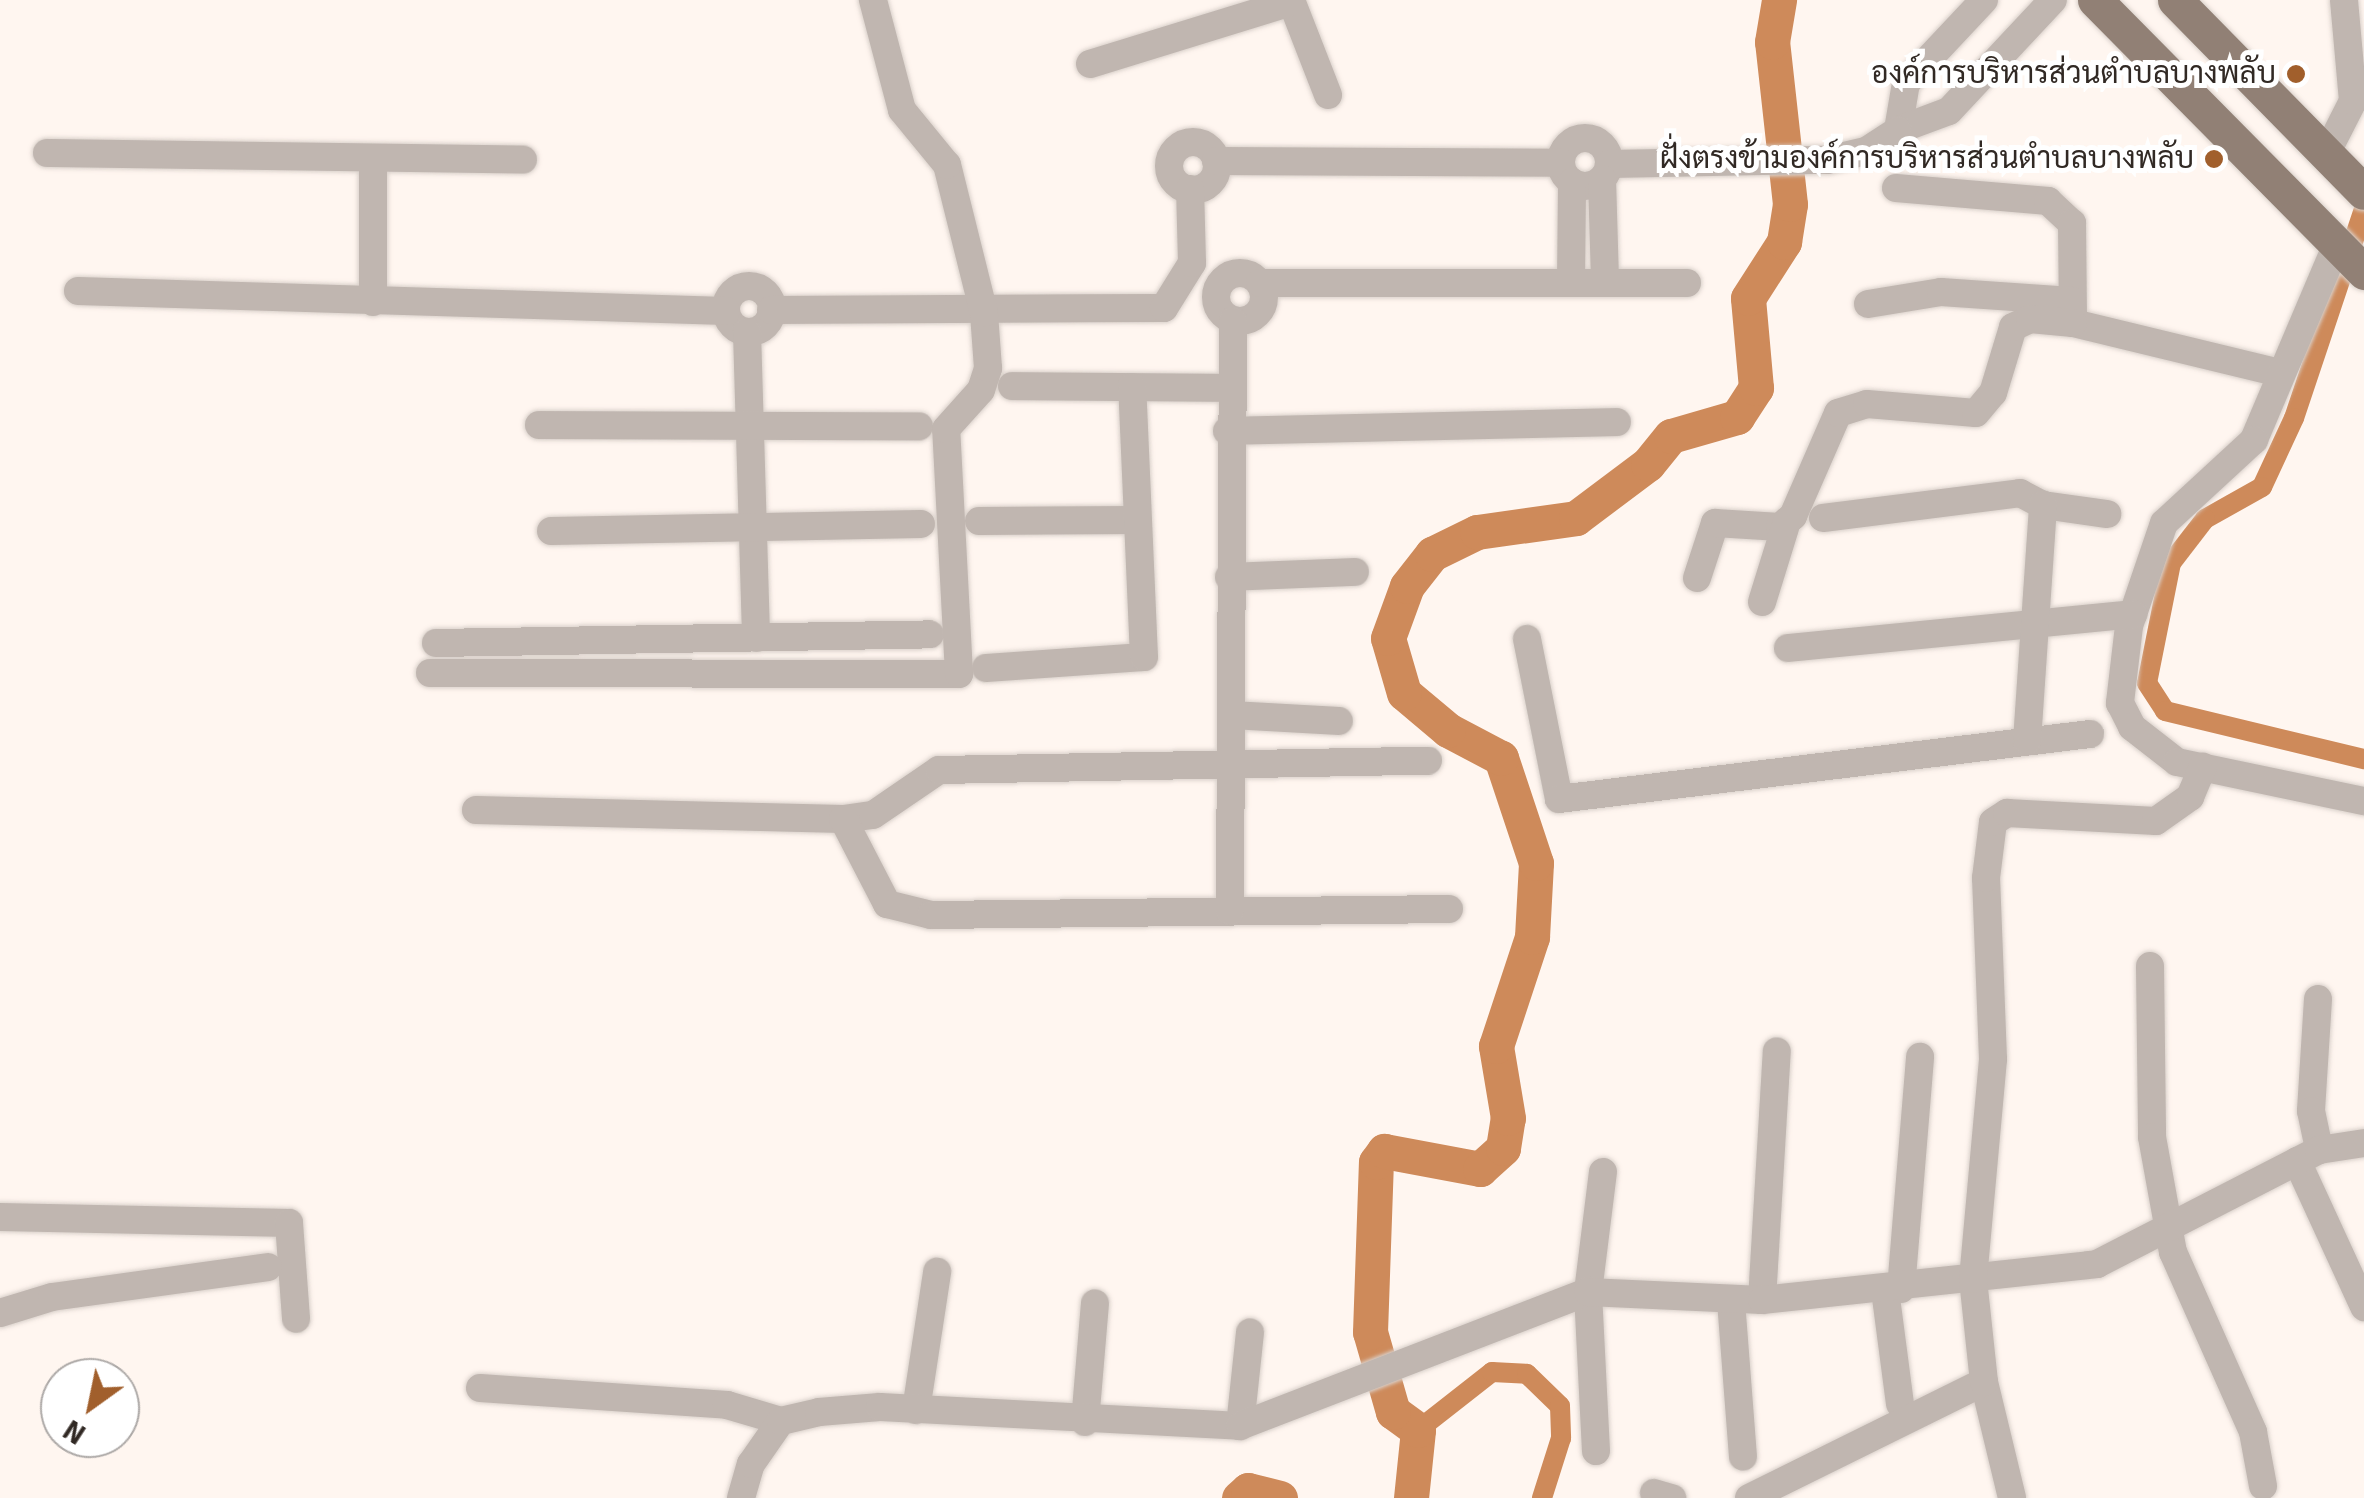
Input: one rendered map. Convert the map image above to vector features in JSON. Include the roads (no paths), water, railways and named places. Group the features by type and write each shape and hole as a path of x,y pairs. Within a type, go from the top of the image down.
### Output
{"main road":[{"path":"2095,0 2350,258"},
{"path":"2175,0 2362,191"}],"street":[{"path":"430,673 959,674 946,429 981,390 988,368 984,313 947,165 902,110 873,0"},
{"path":"1898,130 1906,83 1984,0"},
{"path":"1190,189 1171,175 1174,152 1196,142 1216,161 1566,173 1734,158 1826,160 1866,151 1898,130 1949,111 2053,0"},
{"path":"2327,152 2353,100 2344,0"},
{"path":"1090,64 1292,1 1328,96"},
{"path":"1571,282 1566,173 1570,143 1584,138 1605,148 1606,282"},
{"path":"46,154 523,160"},
{"path":"373,302 374,160"},
{"path":"1190,189 1210,182 1216,161"},
{"path":"1896,188 2015,196 2063,211 2072,223 2073,312"},
{"path":"771,310 984,313 1164,308 1192,263 1190,189"},
{"path":"2350,258 2280,373 2241,459 2164,523 2132,614 2120,704 2152,746 2203,767 2364,800"},
{"path":"1230,911 1233,760 1227,431 1232,321 1216,304 1221,282 1242,273 1260,284 1687,282"},
{"path":"1232,321 1261,310 1260,284"},
{"path":"726,311 735,290 750,286 768,296 771,310 766,324 747,332"},
{"path":"78,291 726,311 747,332 756,638"},
{"path":"1868,304 1942,292 2073,312 2280,373"},
{"path":"1762,602 1788,521 1838,413 1867,404 1976,413 1993,393 2013,327 2030,319 2073,312"},
{"path":"1012,386 1228,388"},
{"path":"986,668 1144,657 1132,387"},
{"path":"1227,431 1617,422"},
{"path":"539,425 919,426"},
{"path":"1822,518 2020,493 2044,505 2107,514"},
{"path":"2027,740 2044,505"},
{"path":"979,521 1136,520"},
{"path":"1697,578 1714,523 1780,527 1788,521"},
{"path":"551,532 921,524"},
{"path":"1229,577 1354,572"},
{"path":"1788,648 2132,614"},
{"path":"436,644 930,634"},
{"path":"1527,638 1559,799 2090,734"},
{"path":"1232,715 1338,721"},
{"path":"476,810 843,820 872,815 939,770 1233,760 1428,761"},
{"path":"2012,1498 1984,1382 1973,1279 1994,1042 1986,878 1992,822 2006,813 2156,820 2190,796 2203,767"},
{"path":"843,820 887,904 931,915 1450,908"},
{"path":"2150,966 2152,1138 2168,1227 2206,1334 2253,1432 2264,1486"},
{"path":"2318,999 2308,1156 2364,1307"},
{"path":"1762,1300 1777,1051"},
{"path":"1900,1404 1893,1289 1920,1058"},
{"path":"480,1388 727,1404 781,1421 844,1408 1085,1422 1240,1426 1588,1292 1762,1300 1893,1289 2097,1264 2308,1156 2364,1143"},
{"path":"1596,1450 1588,1292 1603,1172"},
{"path":"0,1217 288,1223 296,1319"},
{"path":"0,1313 52,1298 268,1266"},
{"path":"916,1410 936,1272"},
{"path":"1731,1300 1743,1457"},
{"path":"1085,1422 1095,1303"},
{"path":"1240,1426 1250,1333"},
{"path":"1750,1498 1984,1382"},
{"path":"741,1498 751,1464 781,1421"}],"waterway":[{"path":"1411,1498 1418,1430 1393,1412 1370,1332 1376,1162 1384,1151 1480,1169 1503,1148 1508,1118 1496,1046 1532,937 1536,863 1501,758 1448,730 1404,693 1388,638 1407,586 1432,554 1477,532 1576,518 1648,464 1671,436 1737,417 1756,388 1748,298 1784,242 1790,204 1772,42 1779,0"},
{"path":"2364,209 2294,418 2262,487 2205,519 2171,563 2147,683 2165,711 2364,759"},
{"path":"1418,1430 1492,1372 1527,1374 1560,1406 1561,1438 1542,1498"},
{"path":"1239,1498 1248,1490 1280,1498"}],"place":[{"name":"องค์การบริหารส่วนตำบลบางพลับ","path":"2296,74"},
{"name":"ฝั่งตรงข้ามองค์การบริหารส่วนตำบลบางพลับ","path":"2214,159"}]}
